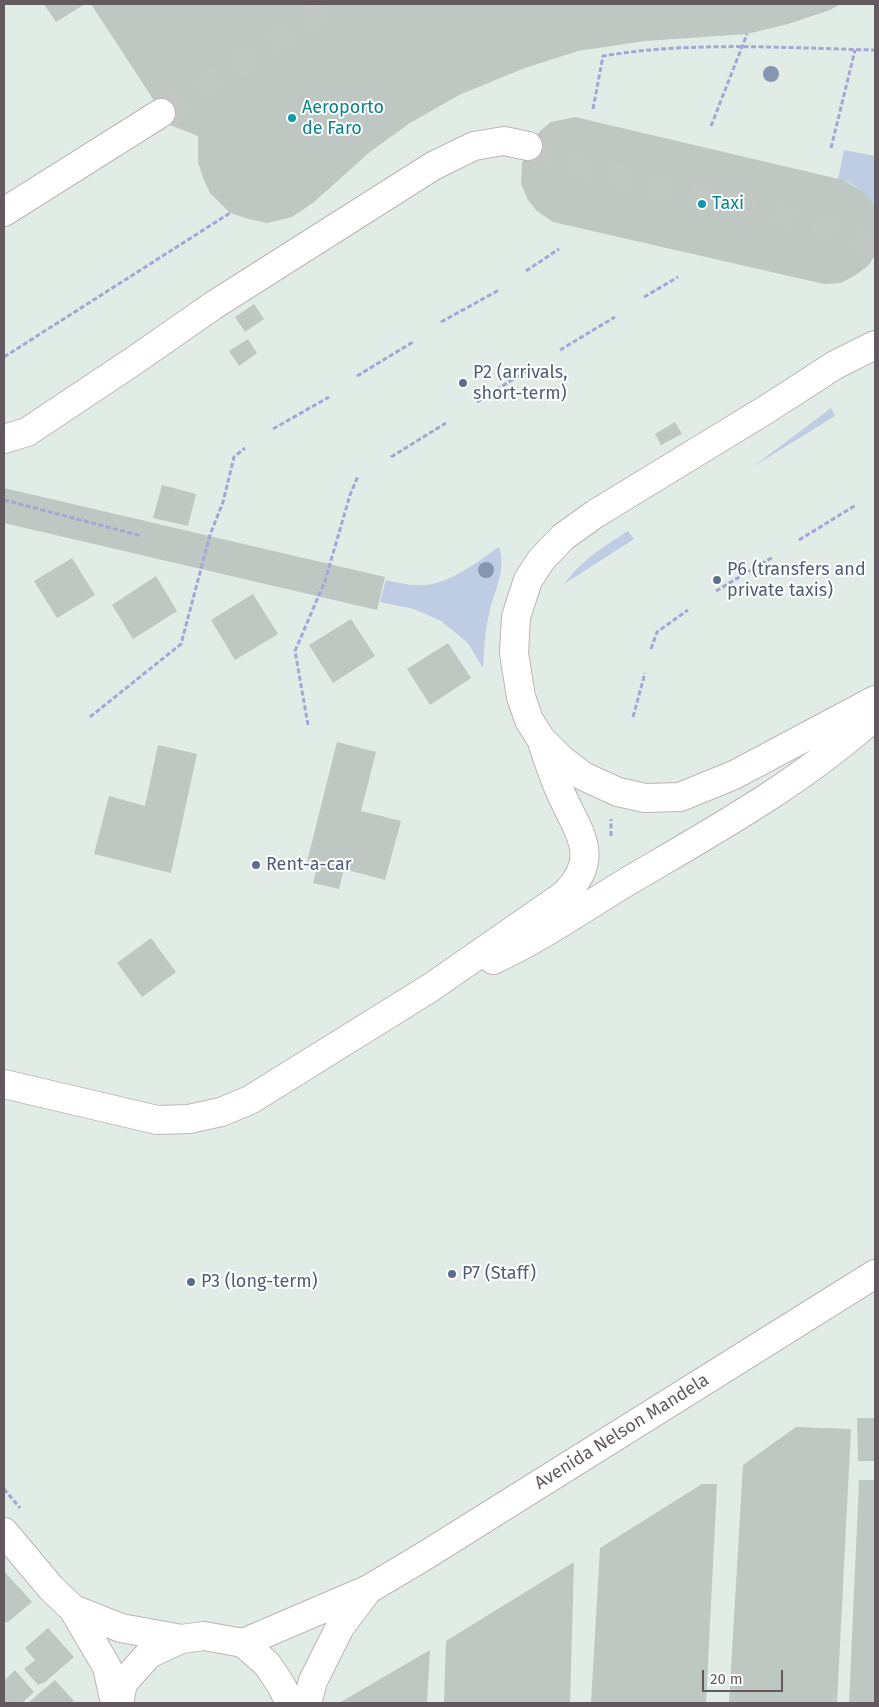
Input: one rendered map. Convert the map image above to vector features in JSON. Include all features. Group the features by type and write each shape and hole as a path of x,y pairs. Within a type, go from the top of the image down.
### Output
{"street":[{"path":"4,212 161,113"},
{"path":"4,439 27,432 214,305 433,166 474,146 504,142 528,146"},
{"path":"4,1084 157,1120 189,1119 221,1112 250,1100 430,988 564,895 575,884 583,866 584,849 578,826 559,790 541,739 530,720 522,698 514,653 516,616 528,580 540,560 563,537 595,514 835,365 875,345"},
{"path":"541,739 562,760 583,776 618,792 644,798 680,797 734,775 875,700"},
{"path":"430,988 525,945 759,804 854,735 875,716"},
{"name":"Avenida Nelson Mandela","path":"369,1589 875,1274"},
{"path":"4,1532 51,1588 73,1609 106,1667 117,1703"},
{"path":"243,1643 369,1589"},
{"path":"307,1703 313,1681 340,1627 369,1589"},
{"path":"73,1609 121,1628 181,1639"},
{"path":"117,1703 124,1683 149,1654 181,1639 204,1636 243,1643 267,1664 290,1703"}],"path":[{"path":"711,126 747,34"},
{"path":"593,109 603,56 626,52 684,48 875,50"},
{"path":"831,148 856,50"},
{"path":"4,357 230,213"},
{"path":"526,271 560,248"},
{"path":"644,297 678,277"},
{"path":"441,322 499,290"},
{"path":"560,350 614,317"},
{"path":"357,376 413,342"},
{"path":"477,402 531,368"},
{"path":"273,429 329,396"},
{"path":"391,457 446,423"},
{"path":"90,717 181,644 210,535 223,502 234,457 245,448"},
{"path":"308,725 295,651 325,581 350,495 358,476"},
{"path":"4,500 142,536"},
{"path":"799,540 856,504"},
{"path":"716,591 773,558"},
{"path":"651,648 657,632 688,610"},
{"path":"633,716 645,673"},
{"path":"4,1490 23,1512"}],"shaded area":[{"path":"844,150 875,156 875,209 855,186 838,179"},
{"path":"831,408 835,416 754,466"},
{"path":"628,531 634,539 564,584 586,561"},
{"path":"499,547 502,564 501,573 491,605 483,668 468,643 441,621 414,609 380,602 386,580 412,585 427,585 438,582 460,573"}],"building":[{"path":"44,4 85,4 56,22"},
{"name":"Aeroporto de Faro","path":"91,4 841,4 830,10 788,24 747,34 645,41 578,51 525,68 459,95 410,123 371,151 314,202 292,217 267,223 230,213 210,193 198,162 198,136 170,125"},
{"name":"Taxi","path":"575,117 843,180 865,193 875,209 875,255 868,266 857,274 841,283 824,284 553,222 537,211 528,200 521,184 522,164 528,146 540,131 551,122"},
{"path":"254,304 264,319 245,332 235,317"},
{"path":"248,339 257,353 239,366 229,351"},
{"path":"675,422 682,434 661,445 655,434"},
{"path":"162,485 196,494 188,526 153,518"},
{"path":"4,488 385,577 377,610 4,523"},
{"path":"72,558 95,595 57,618 34,581"},
{"path":"156,576 177,611 133,639 112,605"},
{"path":"253,594 278,634 235,660 211,620"},
{"path":"351,619 375,656 333,683 309,645"},
{"path":"448,643 471,678 430,705 407,669"},
{"path":"337,742 376,752 361,811 401,821 385,880 344,869 339,889 313,883 318,864 307,862"},
{"path":"158,745 197,754 171,873 94,854 109,796 145,806"},
{"path":"151,938 176,972 142,997 117,963"},
{"path":"857,1418 875,1418 875,1461 858,1461"},
{"path":"796,1427 851,1429 837,1703 729,1703 743,1465"},
{"path":"859,1480 875,1480 875,1703 849,1703"},
{"path":"702,1484 717,1484 706,1703 591,1703 600,1548"},
{"path":"574,1562 570,1703 444,1703 446,1641"},
{"path":"4,1571 32,1602 7,1623 4,1620"},
{"path":"48,1628 74,1657 45,1682 38,1685 24,1669 35,1660 25,1648"},
{"path":"430,1650 427,1703 339,1703"},
{"path":"15,1670 34,1692 22,1703 4,1703 4,1681"},
{"path":"55,1680 74,1701 71,1703 28,1703"}],"tunnel":[{"path":"161,113 336,4"},
{"path":"528,146 581,167 814,223 856,239 875,251"}],"place":[{"name":"Aeroporto de Faro","path":"292,118"},
{"name":"Taxi","path":"702,204"},
{"name":"P2 (arrivals, short-term)","path":"463,383"},
{"name":"P6 (transfers and private taxis)","path":"717,580"},
{"name":"Rent-a-car","path":"256,865"},
{"name":"P7 (Staff)","path":"452,1274"},
{"name":"P3 (long-term)","path":"191,1282"}]}
